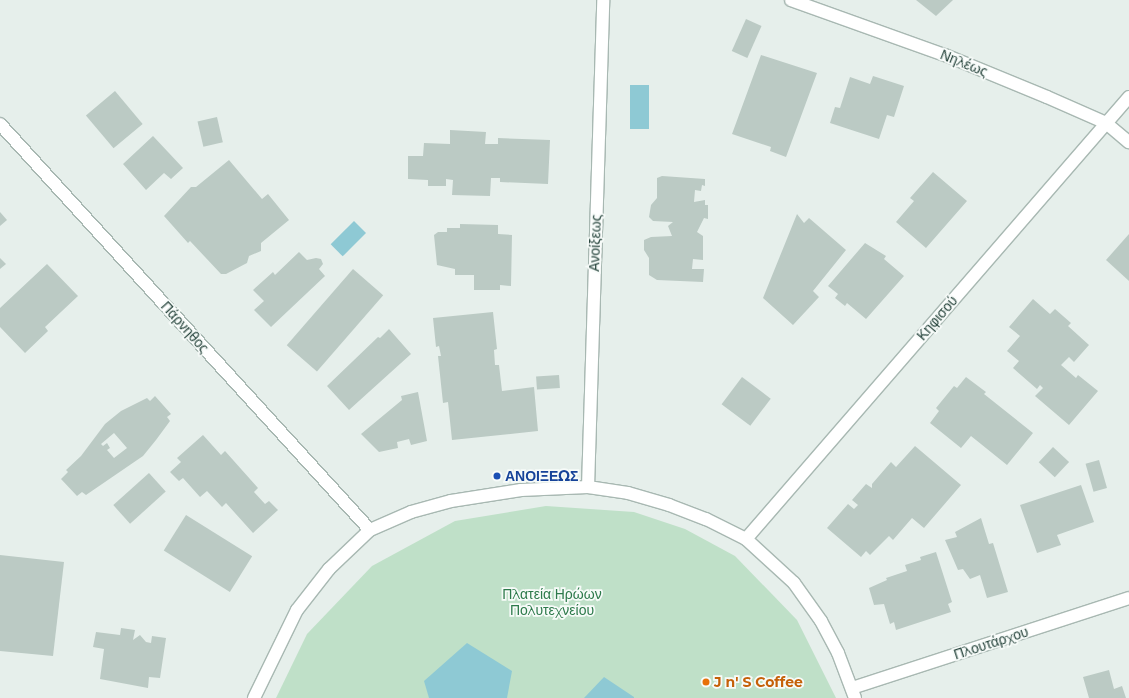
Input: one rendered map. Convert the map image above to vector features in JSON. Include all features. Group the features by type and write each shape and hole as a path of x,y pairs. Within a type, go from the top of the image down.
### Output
{"street":[{"name":"Ανοίξεως","path":"588,486 603,0"},
{"name":"Νηλέως","path":"791,0 945,55 1106,123 1129,142"},
{"name":"Κηφισού","path":"746,539 1129,97"},
{"name":"Πάρνηθος","path":"0,124 370,530"},
{"path":"254,698 297,610 329,569 370,530 411,512 450,501 521,490 588,486 628,493 669,505 706,519 746,539 794,583 821,621 854,693"},
{"name":"Πλουτάρχου","path":"854,693 1129,598"}],"green space":[{"name":"Πλατεία Ηρώων Πολυτεχνείου","path":"546,506 634,512 685,529 735,556 797,620 836,698 276,698 307,634 372,566 455,521"}],"water":[{"path":"630,85 649,85 649,129 630,129"},
{"path":"354,221 366,233 343,256 331,244"},
{"path":"467,643 512,671 507,698 429,698 424,681"},
{"path":"604,677 634,697 634,698 584,698"}],"building":[{"path":"916,0 953,0 936,16"},
{"path":"746,19 762,26 747,58 732,51"},
{"path":"761,55 817,73 786,157 770,151 771,147 732,134"},
{"path":"873,76 904,86 894,117 887,115 879,139 830,123 835,107 840,108 850,77 870,84"},
{"path":"115,91 143,124 114,148 86,115"},
{"path":"217,117 223,142 203,147 198,121"},
{"path":"450,130 486,132 485,144 498,144 498,138 550,140 548,184 500,182 500,178 491,178 490,196 452,195 453,180 446,179 446,186 428,186 428,180 408,179 408,156 423,156 424,143 450,144"},
{"path":"153,136 183,168 171,179 164,173 146,190 123,164"},
{"path":"229,160 262,199 268,194 289,220 261,243 261,251 249,256 247,263 226,274 221,274 190,241 188,243 164,216 191,187 196,187"},
{"path":"933,172 967,201 926,248 896,222 914,201 910,198"},
{"path":"662,176 705,179 705,186 702,185 701,191 695,190 694,202 705,200 705,205 708,205 708,219 704,218 697,232 703,236 703,260 693,259 692,269 704,269 703,282 657,280 649,275 649,258 644,250 644,240 651,237 672,236 668,226 673,222 653,221 649,217 651,205 657,198 657,178"},
{"path":"0,212 7,220 0,226"},
{"path":"797,214 804,223 809,218 846,250 813,291 819,297 793,325 763,298"},
{"path":"460,224 498,225 498,234 512,235 511,286 500,285 500,290 474,290 474,275 455,275 455,269 437,265 434,235 438,232 447,232 447,228 460,228"},
{"path":"1129,234 1129,281 1106,260"},
{"path":"865,243 886,256 884,259 904,276 866,319 847,303 845,306 835,298 838,294 828,286"},
{"path":"299,252 307,260 316,258 321,259 323,264 319,269 325,276 271,327 254,310 264,301 253,290 273,272 275,275"},
{"path":"0,258 6,264 0,269"},
{"path":"47,264 78,296 45,327 48,331 25,353 0,327 0,308"},
{"path":"353,269 383,295 317,371 287,345"},
{"path":"1033,299 1050,314 1055,309 1071,323 1068,326 1089,345 1074,362 1069,357 1061,365 1076,378 1078,375 1098,391 1069,425 1035,396 1043,388 1040,385 1037,389 1013,368 1019,361 1007,351 1020,336 1009,327"},
{"path":"493,312 497,349 494,350 495,365 499,365 502,391 534,387 538,431 452,440 448,402 443,403 438,356 441,356 439,346 436,347 433,318"},
{"path":"389,329 411,354 349,410 327,386 378,337 380,338"},
{"path":"559,375 560,388 537,390 536,377"},
{"path":"742,377 771,399 750,426 722,404"},
{"path":"966,377 986,392 984,394 1033,433 1007,465 971,436 961,448 930,423 939,411 936,408 954,386 957,388"},
{"path":"418,392 427,441 411,445 409,439 397,442 398,448 379,452 361,434 402,400 401,396"},
{"path":"155,396 171,414 167,417 170,421 156,440 143,456 86,495 82,492 77,496 61,479 68,472 66,470 81,456 105,424 121,411 147,398 150,401","holes":["114,433 127,448 114,458 107,450 110,448 107,443 103,446 101,444"]},
{"path":"203,435 221,455 225,451 258,488 254,492 265,504 269,501 278,510 253,533 226,503 222,507 207,491 200,497 183,478 179,481 170,472 181,462 177,458"},
{"path":"915,446 961,485 924,528 912,518 893,540 889,536 870,555 866,551 861,557 827,528 848,504 854,509 858,505 852,500 866,484 872,488 872,484 891,462 896,467"},
{"path":"1053,447 1069,462 1055,477 1039,462"},
{"path":"1099,460 1107,488 1094,492 1086,464"},
{"path":"149,473 166,492 130,524 113,505"},
{"path":"1081,485 1094,522 1057,535 1061,545 1037,553 1020,505"},
{"path":"186,515 252,556 230,592 164,551"},
{"path":"981,518 989,544 993,543 1008,592 987,598 980,575 970,579 963,569 958,570 945,540 957,537 955,532"},
{"path":"936,552 952,602 948,604 951,612 896,630 894,622 890,624 884,604 874,605 869,588 887,580 886,578 907,571 905,565 921,560 920,557"},
{"path":"0,555 64,562 53,656 0,651"},
{"path":"121,628 135,630 133,640 140,635 146,642 151,643 152,636 166,638 160,678 149,677 148,688 100,679 104,649 93,647 96,632 120,635"},
{"path":"1109,670 1114,689 1122,686 1126,698 1089,698 1083,677"}],"place":[{"name":"ΑΝΟΙΞΕΩΣ","path":"497,476"},
{"name":"J n' S Coffee","path":"706,682"}]}
